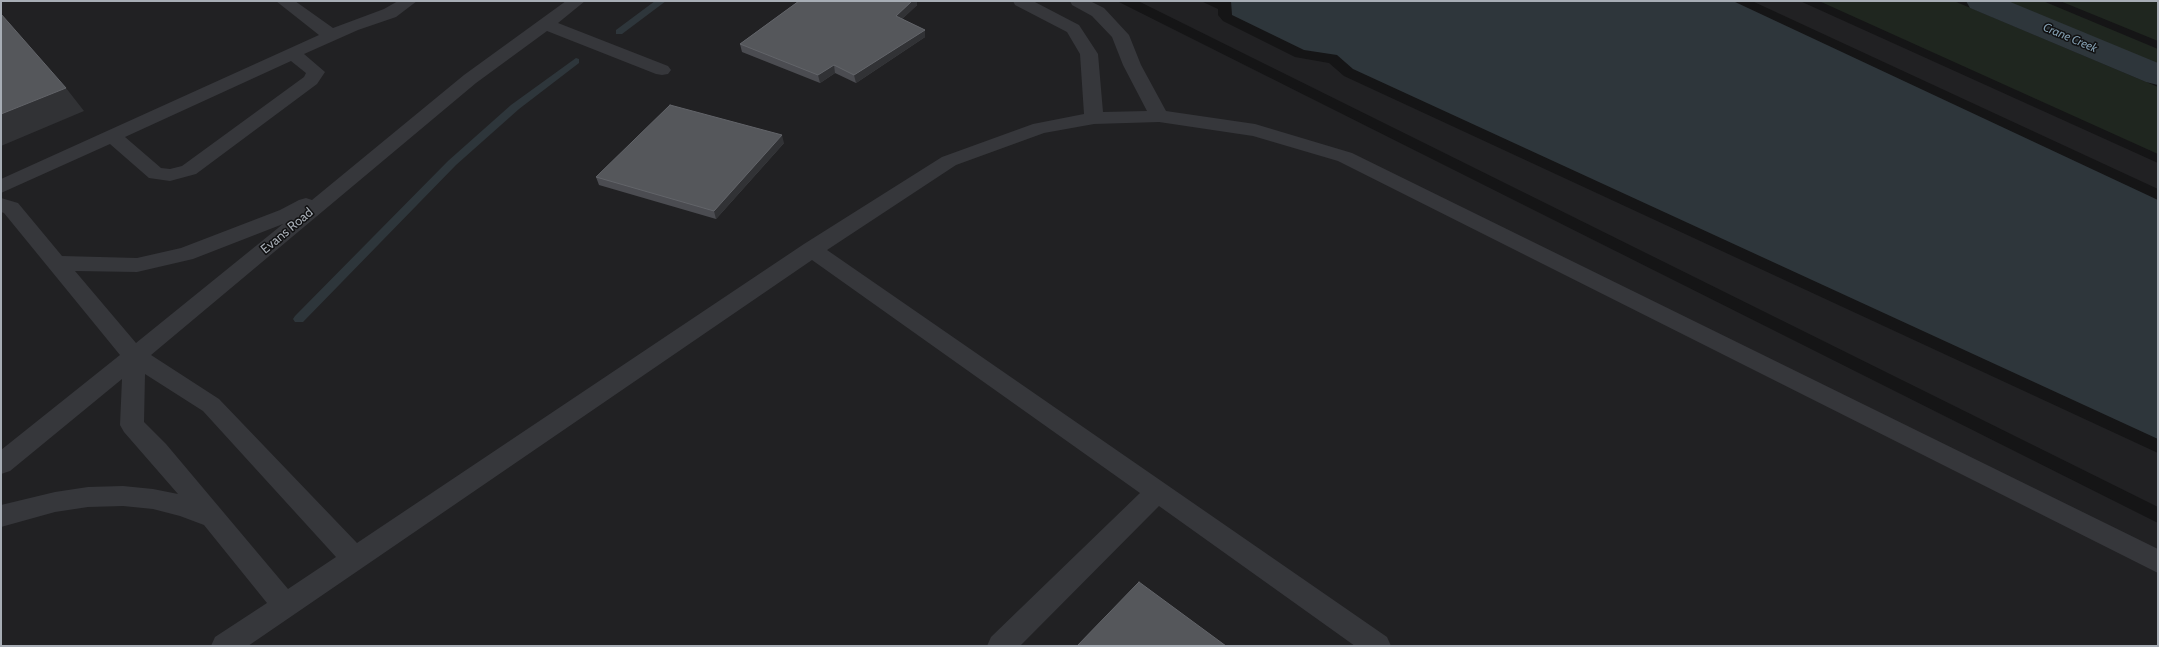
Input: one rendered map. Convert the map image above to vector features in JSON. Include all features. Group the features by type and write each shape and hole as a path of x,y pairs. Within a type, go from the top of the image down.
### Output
{"street":[{"path":"284,1 332,36"},
{"path":"1,187 332,36 390,13 409,1"},
{"name":"Evans Road","path":"1,464 470,79 577,1"},
{"path":"1021,1 1073,29 1089,54 1094,118"},
{"path":"1078,1 1098,12 1120,35 1132,65 1159,116"},
{"path":"545,24 662,70"},
{"path":"112,136 156,174 170,175 189,170 311,80 316,72 293,54"},
{"path":"225,646 869,210 949,161 1040,128 1094,118 1159,116 1254,130 1345,157 2158,562"},
{"path":"56,263 137,265 186,254 239,232 287,215 336,190"},
{"path":"1,206 12,208 134,356 211,406 354,558"},
{"path":"812,249 1377,646"},
{"path":"134,356 132,425 157,451 285,605"},
{"path":"1001,646 1158,491"},
{"path":"1,516 55,502 88,497 123,496 160,500 183,506 213,518"}],"shaded area":[{"path":"1,1 1117,1 2158,523 2158,646 1,646"},
{"path":"1138,1 1201,1 1218,9 1218,15 1223,21 1295,57 1329,63 1344,76 2158,453 2158,507"},
{"path":"1231,1 1733,1 2158,200 2158,439 1353,69 1337,55 1304,50 1232,15"},
{"path":"1752,1 1800,1 2158,163 2158,189"},
{"path":"1819,1 1954,1 2158,87 2158,154"},
{"path":"1973,1 2043,1 2158,49 2158,78"},
{"path":"2060,1 2158,1 2158,41"}],"building":[{"path":"799,1 912,1 896,16 925,30 854,75 834,65 818,75 740,44"},
{"path":"1,14 66,88 1,114"},
{"path":"670,105 782,135 714,211 596,177"},
{"path":"1139,582 1226,646 1077,646"}],"waterway":[{"path":"619,32 661,1"},
{"name":"Crane Creek","path":"1981,1 2158,75"},
{"path":"299,319 452,163 515,107 576,61"}]}
